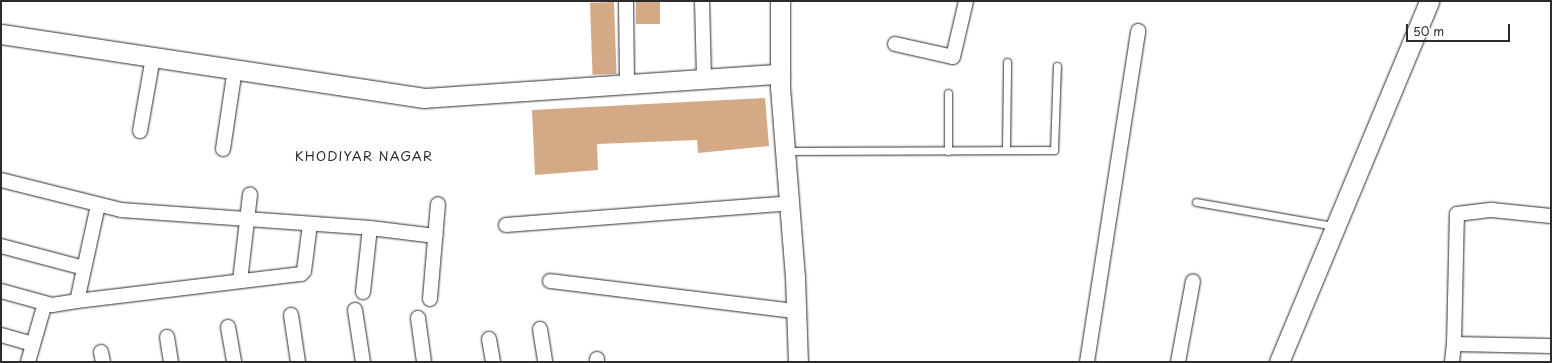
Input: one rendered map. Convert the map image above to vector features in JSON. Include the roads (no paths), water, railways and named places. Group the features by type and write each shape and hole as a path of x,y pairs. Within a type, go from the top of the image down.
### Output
{"street":[{"path":"626,1 627,84"},
{"path":"702,1 704,79"},
{"path":"780,1 780,74 798,362"},
{"path":"895,44 953,57 966,1"},
{"path":"1279,362 1429,1"},
{"path":"1087,362 1138,31"},
{"path":"1,34 424,98 780,74"},
{"path":"140,131 153,57"},
{"path":"223,149 235,69"},
{"path":"1,180 121,210 370,228 436,236"},
{"path":"240,281 250,195"},
{"path":"506,225 789,203"},
{"path":"430,299 438,204"},
{"path":"77,301 98,205"},
{"path":"1452,362 1454,344 1457,214 1492,210 1551,216"},
{"path":"1,291 52,305 301,274 310,224"},
{"path":"363,292 370,228"},
{"path":"1,246 84,268"},
{"path":"550,281 795,311"},
{"path":"1178,362 1193,281"},
{"path":"28,362 45,303"},
{"path":"355,310 363,362"},
{"path":"291,315 298,362"},
{"path":"418,318 424,362"},
{"path":"228,327 234,362"},
{"path":"540,328 545,362"},
{"path":"1,335 33,344"},
{"path":"167,337 171,362"},
{"path":"489,339 493,362"},
{"path":"1454,344 1551,346"}],"lane":[{"path":"1006,150 1007,62"},
{"path":"785,151 1054,150 1057,66"},
{"path":"948,93 948,151"},
{"path":"1196,202 1336,226"}],"district":[{"name":"KHODIYAR NAGAR","path":"364,156"}]}
